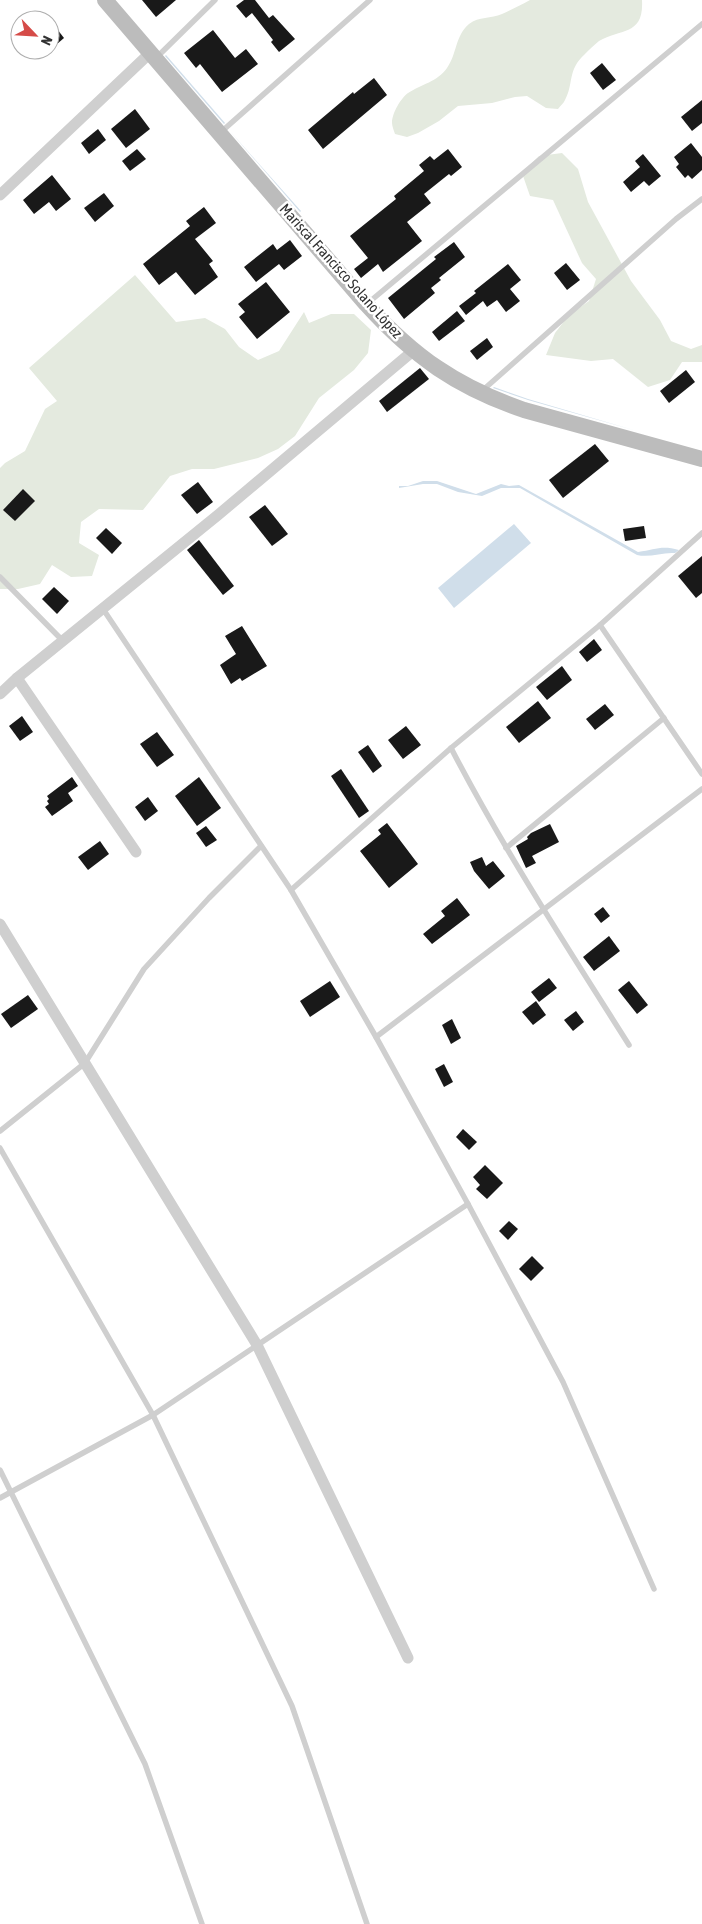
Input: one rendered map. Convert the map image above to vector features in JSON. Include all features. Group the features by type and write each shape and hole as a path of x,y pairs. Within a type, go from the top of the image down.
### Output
{"main road":[{"name":"Mariscal Francisco Solano López","path":"105,0 366,304 392,332 413,350 456,381 480,393 524,410 702,459"}],"street":[{"path":"0,195 153,55"},
{"path":"0,694 17,678 218,515 413,350"},
{"path":"17,678 136,852"},
{"path":"0,924 257,1345 408,1658"}],"lane":[{"path":"153,55 215,0"},
{"path":"220,133 370,0"},
{"path":"366,304 702,24"},
{"path":"480,393 676,218 702,199"},
{"path":"291,890 451,748 600,625 702,533"},
{"path":"0,577 63,641"},
{"path":"103,609 291,890 376,1037 563,1382 654,1589"},
{"path":"600,625 702,774"},
{"path":"506,848 664,718"},
{"path":"451,748 482,808 543,911 629,1045"},
{"path":"376,1037 702,789"},
{"path":"0,1131 85,1063 144,970 209,898 261,846"},
{"path":"0,1148 153,1415 292,1706 367,1924"},
{"path":"0,1498 153,1415 468,1204"},
{"path":"0,1470 145,1764 202,1924"}],"shaded area":[{"path":"530,0 642,0 642,12 639,20 630,29 599,41 579,60 573,71 568,94 558,109 546,108 527,96 515,97 492,103 458,106 439,121 418,133 407,137 395,134 392,119 400,102 405,95 434,80 443,73 453,57 461,34 469,24 473,21 502,14"},
{"path":"165,56 225,123 224,124"},
{"path":"229,130 301,211 300,212"},
{"path":"562,153 578,169 588,202 631,281 660,320 671,341 691,349 702,345 702,362 682,362 670,380 648,387 613,359 591,361 546,355 555,333 569,315 589,301 596,279 582,263 553,200 530,196 522,173 539,156"},
{"path":"135,275 176,322 205,318 225,329 239,347 258,360 279,351 304,312 309,323 331,314 354,314 371,330 368,353 354,370 319,398 295,436 278,449 258,458 214,469 192,469 170,476 143,510 99,509 81,522 79,543 99,555 92,576 71,577 52,565 40,584 18,589 0,589 0,468 25,451 45,409 57,401 29,368"},
{"path":"494,387 528,399 637,431 528,400"},
{"path":"423,481 437,481 476,494 501,484 509,486 519,485 638,552 663,548 679,550 675,553 647,556 637,555 520,488 501,488 482,496 458,492 437,484 399,488 399,486 408,486"},
{"path":"514,524 531,543 454,608 438,588"}],"building":[{"path":"142,0 176,0 156,17"},
{"path":"244,0 255,0 269,18 273,15 295,39 279,52 271,42 273,40 252,13 246,18 236,6"},
{"path":"213,30 235,58 246,49 258,64 222,92 200,64 196,68 184,53"},
{"path":"60,33 64,38 60,41"},
{"path":"602,63 616,80 603,90 590,73"},
{"path":"374,78 387,95 323,149 308,130 353,92 354,94"},
{"path":"702,100 702,123 692,131 681,117"},
{"path":"135,109 150,129 126,148 111,129"},
{"path":"98,129 106,140 89,154 81,143"},
{"path":"691,143 702,157 702,170 692,179 688,175 685,178 676,167 679,164 674,157"},
{"path":"137,149 146,159 130,171 122,161"},
{"path":"448,149 462,167 451,176 449,174 424,194 431,203 407,222 422,241 383,272 378,264 361,278 354,269 368,258 350,236 396,199 394,196 424,171 419,165 430,156 434,160"},
{"path":"643,154 661,176 649,186 644,181 631,192 623,182 640,167 635,161"},
{"path":"52,175 71,199 56,211 49,202 34,214 23,200"},
{"path":"104,193 114,206 95,222 84,208"},
{"path":"204,207 216,223 195,239 213,261 209,264 218,277 195,295 176,272 159,285 143,264 190,226 186,221"},
{"path":"290,240 302,256 284,270 279,264 256,282 244,267 273,244 277,250"},
{"path":"454,242 465,257 439,278 441,280 431,288 435,293 404,319 388,298 436,259 434,257"},
{"path":"566,263 580,280 567,290 554,273"},
{"path":"508,264 521,280 510,289 520,301 506,312 497,300 487,307 483,301 466,315 459,306 476,293 474,291"},
{"path":"266,282 290,312 257,339 239,317 245,312 238,304"},
{"path":"457,311 465,321 439,341 432,332"},
{"path":"487,338 493,347 477,360 470,351"},
{"path":"420,368 429,379 387,412 379,401"},
{"path":"686,370 695,382 669,403 660,391"},
{"path":"595,444 609,461 563,498 549,480"},
{"path":"198,482 213,502 197,514 181,495"},
{"path":"23,489 35,501 15,521 3,510"},
{"path":"265,505 288,534 272,546 249,517"},
{"path":"644,526 646,538 625,541 623,529"},
{"path":"106,528 122,543 112,554 96,538"},
{"path":"199,540 234,586 223,595 187,550"},
{"path":"702,556 702,593 696,598 678,576"},
{"path":"54,587 69,601 57,614 42,599"},
{"path":"242,626 267,666 242,681 240,678 231,684 220,665 236,654 225,636"},
{"path":"594,639 602,650 587,662 579,652"},
{"path":"562,666 572,680 547,700 536,687"},
{"path":"538,701 551,718 519,743 506,727"},
{"path":"605,704 614,715 595,730 586,719"},
{"path":"22,716 33,732 20,741 9,726"},
{"path":"406,726 421,745 403,759 388,740"},
{"path":"157,732 174,755 157,767 140,744"},
{"path":"368,745 382,766 373,773 358,752"},
{"path":"341,769 369,811 359,818 331,776"},
{"path":"72,777 78,786 68,793 73,801 52,816 45,807 49,804 47,796"},
{"path":"199,777 221,808 197,826 175,796"},
{"path":"148,797 158,811 145,821 135,807"},
{"path":"387,823 418,864 389,888 360,851 381,834 378,830"},
{"path":"550,824 559,842 532,856 536,863 526,868 516,846 528,839 527,837 531,833"},
{"path":"206,826 217,840 206,847 196,833"},
{"path":"100,841 109,854 88,870 78,857"},
{"path":"482,857 486,866 493,861 505,876 489,889 474,871 470,862"},
{"path":"457,898 470,915 432,944 423,934 445,916 441,911"},
{"path":"603,907 610,916 601,923 594,914"},
{"path":"609,936 620,951 594,971 583,957"},
{"path":"549,978 557,988 539,1002 531,992"},
{"path":"330,981 340,997 310,1017 300,1001"},
{"path":"629,981 648,1005 637,1014 618,990"},
{"path":"28,995 38,1009 11,1028 1,1014"},
{"path":"536,1001 546,1015 533,1025 522,1012"},
{"path":"576,1011 584,1022 573,1031 564,1020"},
{"path":"452,1019 461,1038 451,1044 442,1025"},
{"path":"444,1064 453,1082 444,1087 435,1069"},
{"path":"463,1129 477,1142 469,1150 456,1137"},
{"path":"485,1165 503,1183 487,1199 476,1189 480,1185 473,1177"},
{"path":"509,1221 518,1229 508,1240 499,1231"},
{"path":"532,1256 544,1268 531,1281 519,1269"}]}
